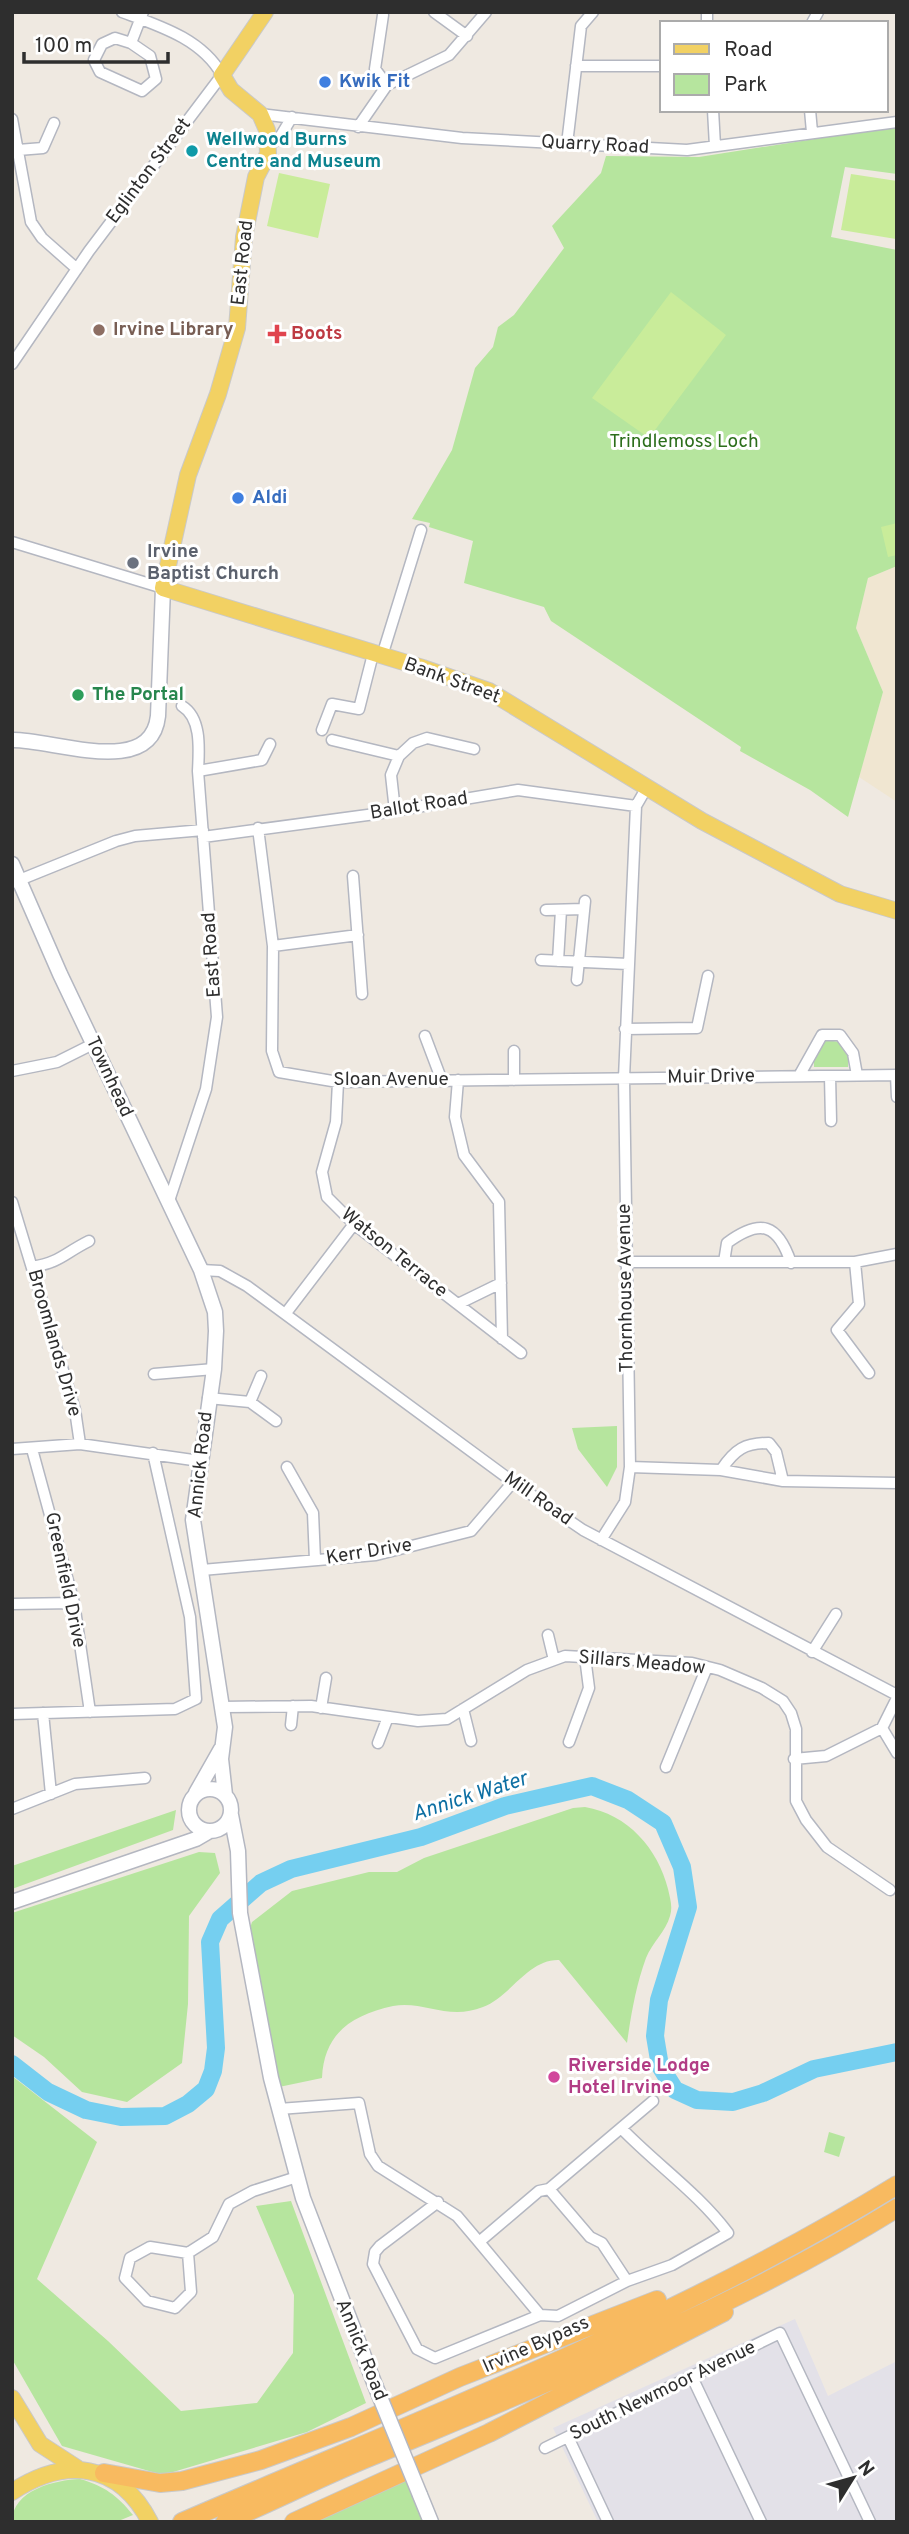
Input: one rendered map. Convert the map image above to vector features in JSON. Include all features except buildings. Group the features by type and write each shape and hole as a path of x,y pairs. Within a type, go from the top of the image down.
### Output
{"highway":[{"name":"Irvine Bypass","path":"182,2522 606,2337 824,2230 897,2185"},
{"name":"Irvine Bypass","path":"225,2522 334,2472 606,2359 838,2244 897,2208"},
{"path":"104,2473 160,2483 182,2481 261,2460 351,2427 460,2376 626,2313 824,2230"},
{"path":"294,2522 489,2433 679,2338 838,2244"}],"main road":[{"path":"265,12 222,75 231,90 260,114 267,130 267,147"},
{"name":"East Road","path":"163,588 188,475 221,384 237,328 244,236 256,177 268,153 267,147"},
{"path":"12,740 114,751 135,749 150,740 158,716 163,588"},
{"name":"Bank Street","path":"163,588 489,691 702,821 840,894 897,911"},
{"name":"Townhead","path":"12,864 15,882 201,1270"},
{"name":"Annick Road","path":"201,1270 215,1312 214,1369 193,1520 223,1707 221,1772 225,1795"},
{"name":"Annick Road","path":"196,1793 223,1744"},
{"path":"12,1902 196,1839 211,1831 227,1824 231,1806 225,1795 208,1789 196,1793 189,1805 190,1819 199,1829 211,1831 238,1851"},
{"name":"Annick Road","path":"231,1815 238,1851 240,1913 279,2109 297,2177 375,2385 431,2522"},
{"path":"168,1847 190,1819"},
{"path":"12,2398 40,2444 77,2469"},
{"path":"12,2492 31,2479 51,2472 77,2469 104,2473 136,2502 150,2522"}],"street":[{"path":"122,12 142,16 201,48 213,59 222,75"},
{"path":"434,12 467,36"},
{"path":"358,127 387,85 449,55 486,12"},
{"path":"567,144 581,26 593,12"},
{"path":"383,15 376,69 387,85"},
{"path":"131,43 142,16"},
{"path":"115,38 131,43 150,56 156,79 142,91 100,72 94,60 102,44 115,38"},
{"path":"576,65 660,66"},
{"name":"Eglinton Street","path":"12,364 76,269 222,75"},
{"path":"713,112 715,146"},
{"path":"810,112 812,132"},
{"name":"Quarry Road","path":"260,114 462,138 687,150 897,122"},
{"path":"267,147 280,137 292,117"},
{"path":"12,119 31,222 42,238 76,269"},
{"path":"18,150 43,148 54,123"},
{"path":"322,730 332,704 359,709 421,530"},
{"name":"Bank Street","path":"12,542 163,588"},
{"name":"East Road","path":"168,1204 206,1089 217,1017 198,771 199,739 191,716 182,706"},
{"path":"395,811 391,775 399,756 413,743 426,738 474,749"},
{"path":"332,740 399,756"},
{"path":"198,771 262,760 270,744"},
{"name":"Thornhouse Avenue","path":"601,1540 625,1502 630,1467 624,1262 625,1029 636,806 647,787"},
{"name":"Ballot Road","path":"15,882 116,841 135,836 258,828 395,811 518,790 636,806"},
{"name":"Sloan Avenue","path":"258,828 274,946 272,1051 279,1072 338,1082 624,1078"},
{"path":"353,876 362,994"},
{"path":"546,910 585,905 577,980"},
{"path":"558,961 561,909"},
{"path":"274,946 358,936"},
{"path":"541,960 628,964"},
{"path":"625,1029 697,1028 708,976"},
{"path":"799,1076 822,1035 840,1035 853,1053 856,1075"},
{"path":"425,1036 442,1081"},
{"path":"12,1071 57,1062 93,1044"},
{"path":"513,1051 514,1080"},
{"name":"Muir Drive","path":"624,1078 896,1075 897,1097"},
{"path":"830,1076 831,1121"},
{"path":"458,1080 455,1117 464,1155 499,1202 502,1339"},
{"name":"Watson Terrace","path":"338,1082 336,1122 322,1172 327,1197 354,1224 521,1353"},
{"name":"Broomlands Drive","path":"12,1202 75,1410 80,1444"},
{"path":"286,1313 354,1224"},
{"path":"724,1262 727,1243 746,1229 764,1227 783,1239 791,1263"},
{"path":"32,1267 59,1262 68,1252 89,1241"},
{"path":"624,1262 855,1262 897,1254"},
{"path":"855,1262 859,1304 837,1330 869,1373"},
{"name":"Mill Road","path":"201,1270 214,1270 234,1277 513,1482 601,1540 897,1697"},
{"path":"458,1304 501,1283"},
{"path":"155,1374 214,1369"},
{"path":"250,1402 261,1376"},
{"path":"208,1398 250,1402 276,1421"},
{"path":"721,1470 731,1455 747,1443 769,1443 776,1452 783,1481"},
{"path":"12,1449 80,1444 200,1461"},
{"name":"Greenfield Drive","path":"32,1449 74,1603 90,1712"},
{"name":"Annick Road","path":"90,1712 174,1709 196,1699 190,1618 153,1453"},
{"path":"287,1467 313,1513 315,1560"},
{"path":"630,1467 721,1470 783,1481 897,1483"},
{"name":"Kerr Drive","path":"202,1570 376,1555 471,1531 513,1482"},
{"path":"12,1604 74,1603"},
{"path":"812,1652 836,1614"},
{"name":"Sillars Meadow","path":"548,1635 554,1660"},
{"name":"Sillars Meadow","path":"223,1707 321,1708 418,1721 447,1718 527,1670 565,1656 692,1663 707,1667 762,1688 783,1701 791,1713 796,1729 796,1801 806,1820 827,1847 890,1890"},
{"path":"569,1742 589,1688 585,1657"},
{"path":"666,1768 707,1667"},
{"path":"321,1708 326,1678"},
{"path":"794,1759 826,1756 882,1728 897,1697"},
{"path":"290,1725 293,1706"},
{"path":"463,1709 471,1741"},
{"path":"12,1714 90,1712"},
{"path":"43,1713 51,1794"},
{"path":"378,1742 388,1717"},
{"path":"882,1728 897,1753"},
{"path":"12,1809 75,1784 145,1778"},
{"path":"479,2242 539,2191 549,2189 653,2101"},
{"path":"279,2109 359,2103 370,2154 378,2166 457,2216 540,2315"},
{"path":"438,2202 375,2252 373,2264 417,2349 435,2358 540,2315 558,2316 627,2281 672,2265 728,2233 695,2193 659,2166 622,2129"},
{"path":"188,2253 191,2292 175,2308 146,2301 125,2278 130,2258 150,2248 188,2253 213,2238 229,2204 253,2191 297,2177"},
{"path":"549,2189 590,2237 602,2243 627,2281"},
{"name":"South Newmoor Avenue","path":"545,2448 780,2333 870,2522"},
{"path":"692,2376 761,2522"},
{"path":"568,2437 608,2522"}],"shaded area":[{"path":"897,566 897,802 859,777 883,692 856,628 868,578"},
{"path":"795,2319 828,2396 897,2361 897,2522 598,2522 553,2428"}],"green space":[{"name":"Trindlemoss Loch","path":"897,126 897,174 845,167 831,237 897,250 897,566 868,578 856,628 883,692 848,817 810,790 740,751 741,747 551,621 544,607 464,583 473,541 429,527 430,523 412,519 452,450 475,368 493,347 498,327 514,315 564,248 552,226 601,173 606,156 699,157"},
{"path":"279,173 330,184 318,238 267,226"},
{"path":"851,174 897,181 896,239 841,230"},
{"path":"671,292 726,335 649,438 592,398"},
{"path":"897,523 897,555 888,557 881,527"},
{"path":"825,1040 841,1042 848,1056 848,1067 814,1067 814,1057"},
{"path":"617,1426 617,1467 607,1487 578,1449 572,1428"},
{"path":"585,1807 615,1817 639,1836 657,1860 670,1899 668,1921 642,1968 627,2043 559,1960 548,1961 528,1972 493,2002 470,2011 404,2005 365,2015 343,2028 335,2037 328,2049 322,2078 279,2087 250,1928 252,1922 292,1891 369,1872 397,1872 424,1858 573,1808"},
{"path":"176,1810 173,1830 12,1889 12,1866"},
{"path":"199,1852 215,1853 220,1873 189,1916 188,2004 182,2063 127,2102 82,2092 44,2057 12,2035 12,1913"},
{"path":"12,2076 97,2142 37,2279 108,2341 181,2411 257,2403 293,2353 294,2295 256,2206 291,2201 366,2403 307,2432 163,2475 62,2446 12,2359"},
{"path":"829,2132 845,2137 839,2157 824,2152"},
{"path":"409,2470 432,2522 303,2522"},
{"path":"80,2479 110,2492 133,2515 116,2522 12,2522 19,2502 27,2495 47,2485"}],"waterway":[{"name":"Annick Water","path":"12,2064 48,2092 86,2110 121,2117 165,2116 188,2104 206,2089 213,2071 216,2048 210,1942 220,1919 261,1883 291,1869 421,1837 505,1806 592,1786 628,1800 663,1823 682,1867 688,1907 659,2000 655,2036 660,2066 675,2090 697,2100 733,2102 763,2093 814,2069 897,2052"}],"place":[{"name":"Kwik Fit","path":"325,82"},
{"name":"Wellwood Burns Centre and Museum","path":"192,151"},
{"name":"Irvine Library","path":"99,330"},
{"name":"Boots","path":"277,334"},
{"name":"Aldi","path":"238,498"},
{"name":"Irvine Baptist Church","path":"133,563"},
{"name":"The Portal","path":"78,695"},
{"name":"Riverside Lodge Hotel Irvine","path":"554,2077"}]}
